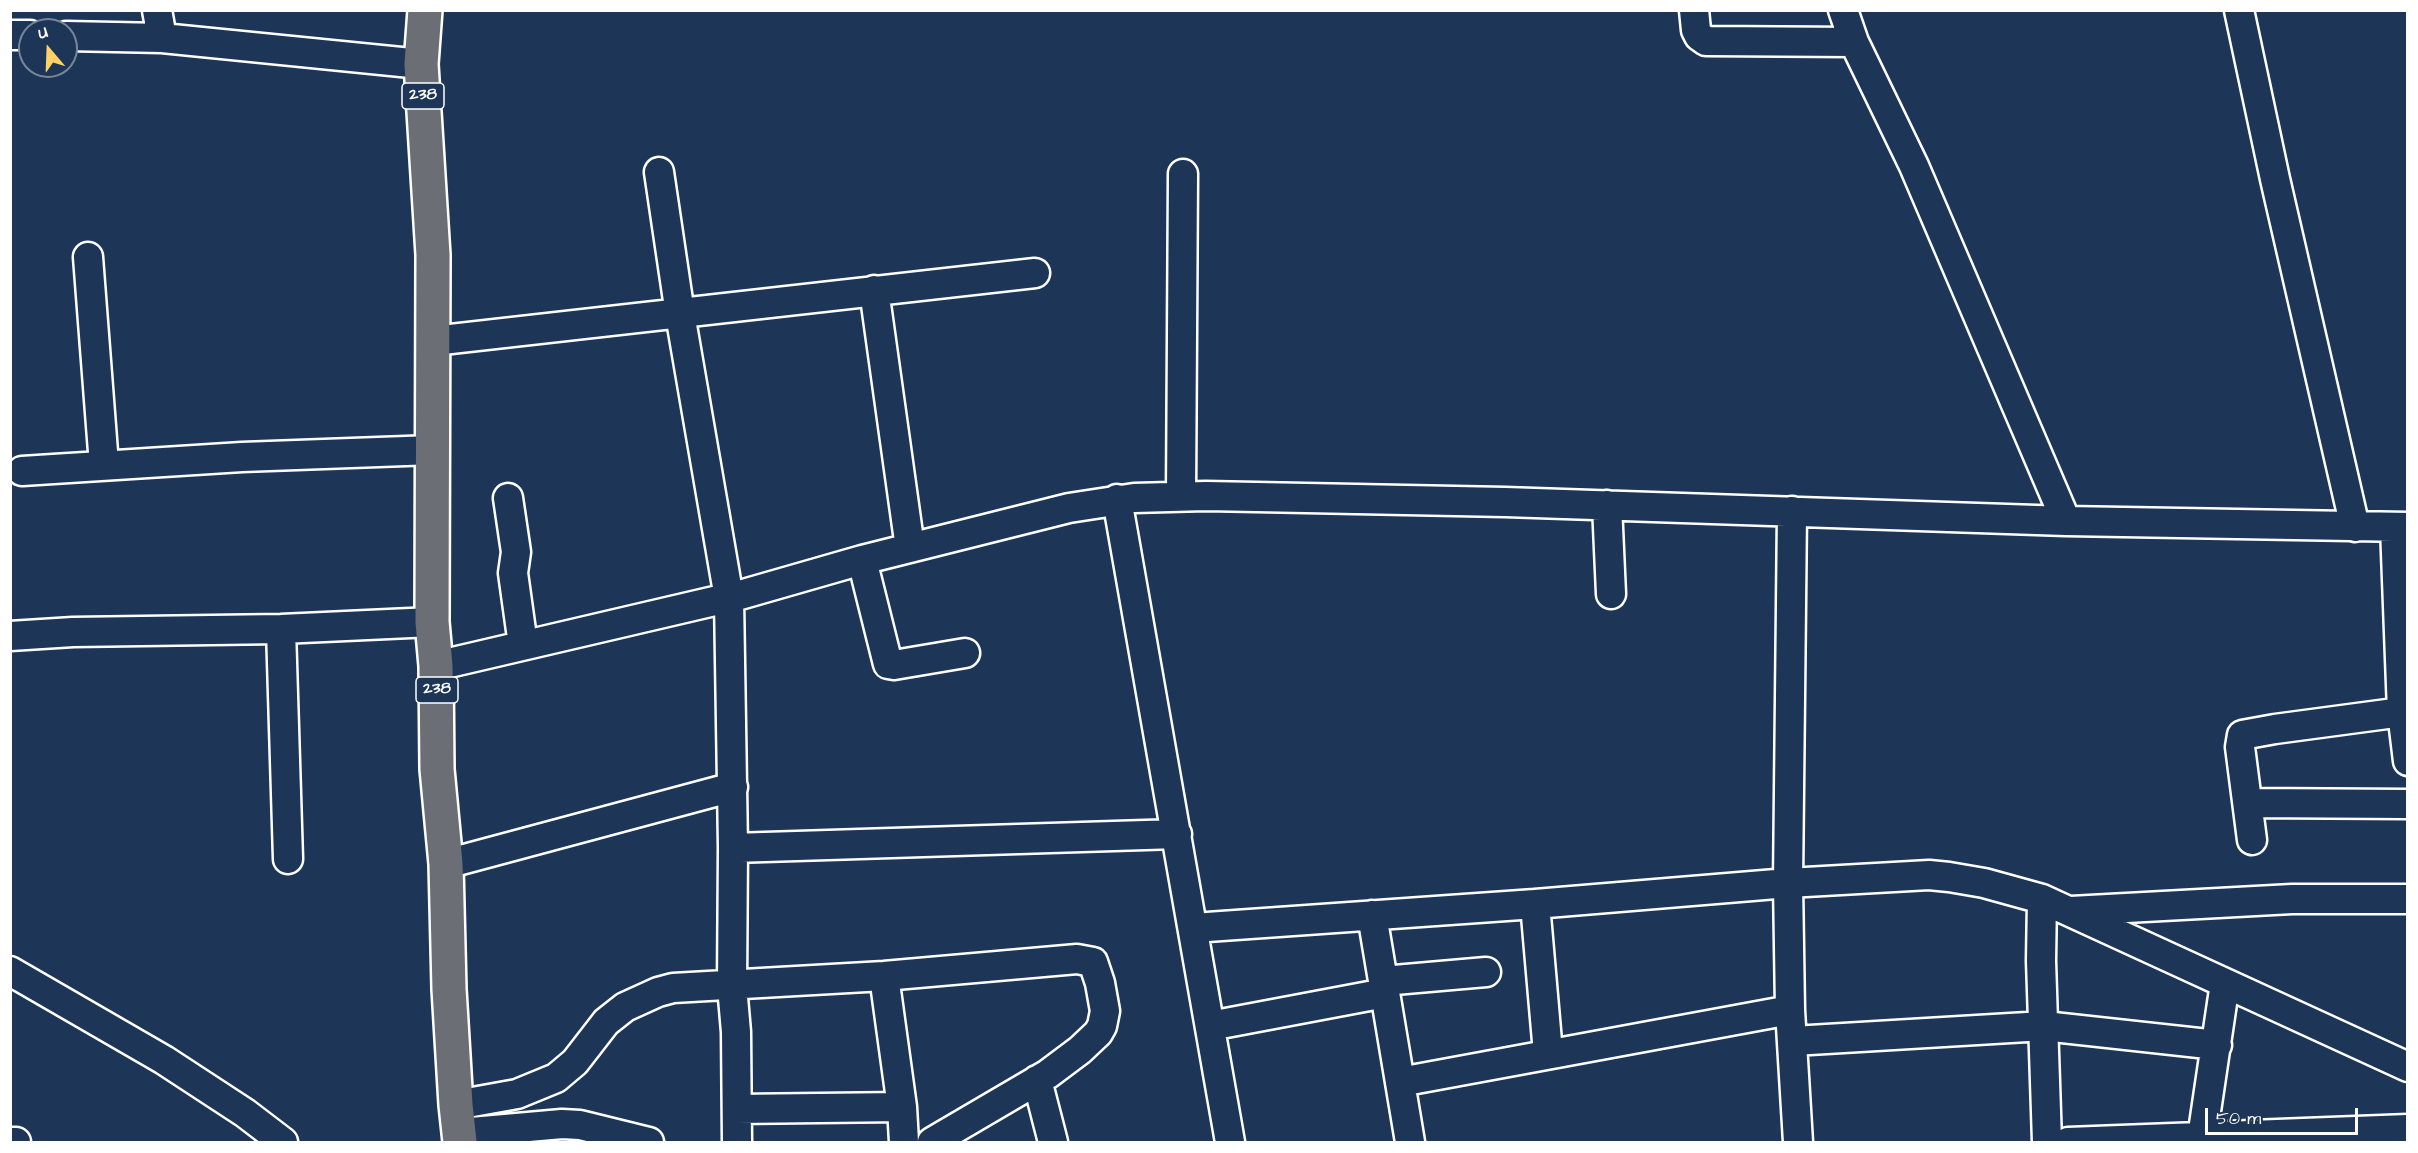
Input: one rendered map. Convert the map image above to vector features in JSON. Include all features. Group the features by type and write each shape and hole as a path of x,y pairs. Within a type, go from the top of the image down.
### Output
{"main road":[{"name":"238","path":"425,10 421,64 432,238 432,622 436,666 437,769 446,864 449,989 459,1127"}],"street":[{"path":"1694,10 1696,30 1699,36 1715,43 1854,42"},
{"path":"1843,10 1854,42 1914,166 2066,521"},
{"path":"2239,10 2275,179 2355,527"},
{"path":"78,34 160,24 421,64"},
{"path":"658,172 729,598 733,787 732,986 736,1032 737,1143"},
{"path":"1181,496 1183,174"},
{"path":"88,256 104,465"},
{"path":"433,341 1035,273"},
{"path":"874,290 910,548"},
{"path":"22,471 333,452 433,450"},
{"path":"436,666 729,598 862,560 1069,508 1118,499 1181,496 1607,505 2066,521 2401,527 2402,712 2408,761"},
{"path":"508,498 516,552 513,573 523,645"},
{"path":"1118,499 1230,1143"},
{"path":"1607,505 1611,594"},
{"path":"1792,511 1788,883 1790,1010 1798,1143"},
{"path":"862,560 888,664 894,665 965,653"},
{"path":"10,636 73,632 281,629 432,622"},
{"path":"281,629 288,859"},
{"path":"2252,840 2240,747 2240,738 2243,735 2402,712"},
{"path":"446,864 733,787"},
{"path":"2248,803 2408,804"},
{"path":"733,848 1177,834"},
{"path":"1193,928 1536,904 1788,883 1929,875 1976,881 2042,898 2408,1067"},
{"path":"2042,898 2041,961 2046,1143"},
{"path":"2070,911 2292,899 2408,899"},
{"path":"1536,904 1548,1053"},
{"path":"1372,915 1410,1143"},
{"path":"459,1127 517,1094 556,1078 575,1062 606,1022 624,1007 672,988 884,976 1077,959 1092,962 1098,974 1105,1005 1102,1026 1080,1050 1037,1080 932,1143"},
{"path":"10,971 164,1060 244,1113 283,1143"},
{"path":"1210,1026 1384,987 1486,972"},
{"path":"884,976 902,1107 904,1143"},
{"path":"2195,1140 2217,1046 2225,983"},
{"path":"1400,1082 1790,1010"},
{"path":"1793,1041 2044,1026 2217,1046"},
{"path":"1037,1080 1053,1143"},
{"path":"737,1109 902,1107"},
{"path":"459,1127 580,1125 649,1143"},
{"path":"2068,1143 2195,1140 2408,1129"},
{"path":"10,1142 16,1143"}]}
